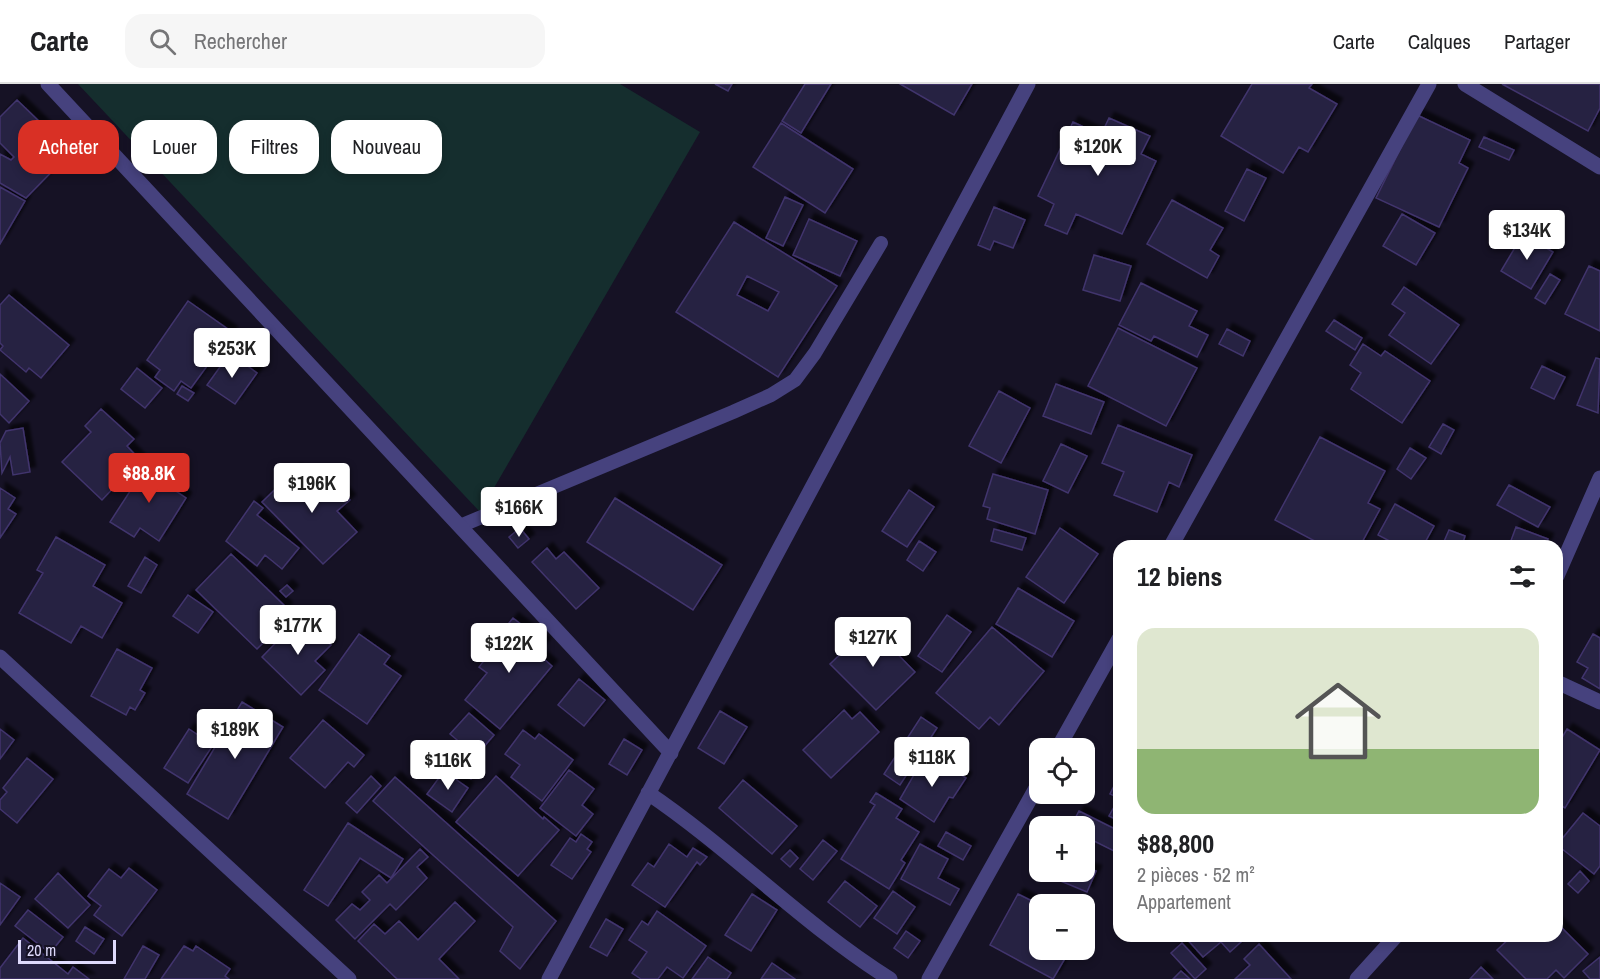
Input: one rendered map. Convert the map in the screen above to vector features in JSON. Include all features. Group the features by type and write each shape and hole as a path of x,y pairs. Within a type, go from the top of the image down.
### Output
{"street":[{"path":"48,84 671,753"},
{"path":"549,979 1028,84"},
{"path":"1174,540 1429,84"},
{"path":"1465,84 1600,167"},
{"path":"1563,562 1600,478"},
{"path":"1064,738 1113,650"},
{"path":"0,657 349,979"},
{"path":"1563,685 1600,702"},
{"path":"648,793 686,819 841,944 890,979"},
{"path":"929,979 1029,801"},
{"path":"1357,979 1391,942"}],"lane":[{"path":"460,526 733,412 771,395 795,380 815,353 881,243"}],"green space":[{"path":"78,84 620,84 700,132 480,512 163,174 217,174 217,120 131,120 131,140 119,128 119,120 112,120"}],"building":[{"path":"715,84 732,84 728,91"},
{"path":"805,84 831,84 801,133 782,121"},
{"path":"900,84 972,84 954,115"},
{"path":"1252,84 1312,84 1309,88 1337,104 1308,152 1299,147 1283,173 1221,136"},
{"path":"1502,84 1600,84 1600,108 1588,131"},
{"path":"17,100 38,120 18,120 18,174 49,174 26,198 0,183 0,154 11,160 14,157 0,143 0,117"},
{"path":"1417,115 1470,140 1459,163 1468,168 1439,227 1376,198"},
{"path":"1109,118 1150,136 1141,154 1156,161 1122,234 1076,214 1067,234 1045,225 1054,204 1038,196 1073,122 1101,135"},
{"path":"781,123 853,169 825,213 753,167"},
{"path":"1484,137 1514,150 1509,160 1479,147"},
{"path":"1247,169 1266,178 1244,221 1225,211"},
{"path":"0,187 25,201 0,244"},
{"path":"785,197 803,205 783,246 766,238"},
{"path":"1172,200 1223,228 1210,250 1219,256 1207,278 1147,244"},
{"path":"994,207 1025,220 1013,248 994,241 990,250 978,245"},
{"path":"1402,214 1435,233 1416,265 1383,246"},
{"path":"809,219 857,241 840,276 793,255"},
{"path":"734,222 837,286 778,377 676,312","holes":["747,276 779,292 768,311 737,295"]},
{"path":"1523,234 1553,252 1531,289 1501,271"},
{"path":"1094,255 1131,266 1120,301 1083,290"},
{"path":"1589,266 1600,271 1600,331 1565,314"},
{"path":"1550,274 1560,280 1545,304 1535,298"},
{"path":"1141,283 1197,311 1189,326 1208,335 1197,357 1154,336 1151,341 1119,325"},
{"path":"1404,287 1459,325 1431,364 1389,335 1405,313 1392,304"},
{"path":"9,295 69,345 41,378 29,368 26,372 0,350 3,346 0,343 0,305"},
{"path":"188,301 232,332 191,388 181,381 174,391 155,377 160,370 147,360"},
{"path":"1334,320 1362,338 1355,350 1326,331"},
{"path":"1118,328 1197,368 1166,426 1088,386"},
{"path":"1227,329 1250,341 1243,356 1219,344"},
{"path":"1363,344 1381,356 1385,351 1430,381 1402,423 1351,389 1361,373 1350,365"},
{"path":"230,353 257,373 235,404 207,385"},
{"path":"1596,358 1600,359 1598,413 1577,405"},
{"path":"1542,366 1565,377 1554,399 1531,388"},
{"path":"137,368 162,388 145,408 121,389"},
{"path":"0,374 29,401 9,423 0,414"},
{"path":"1056,384 1104,402 1091,434 1043,416"},
{"path":"182,386 194,393 188,401 177,394"},
{"path":"999,391 1030,408 1001,463 969,446"},
{"path":"101,409 134,439 127,446 140,460 102,500 62,462 91,432 85,426"},
{"path":"1443,424 1454,430 1441,454 1429,447"},
{"path":"1118,425 1192,455 1179,487 1169,482 1157,512 1114,495 1124,472 1102,463"},
{"path":"23,428 30,472 13,475 10,457 2,473 0,443 6,431"},
{"path":"1320,437 1385,471 1368,503 1380,509 1363,540 1313,540 1275,520"},
{"path":"1061,444 1087,456 1068,493 1043,481"},
{"path":"1410,448 1426,458 1411,479 1397,469"},
{"path":"149,462 175,479 170,487 186,498 159,541 140,528 134,537 110,522"},
{"path":"296,469 316,489 330,477 350,500 337,511 357,532 323,564 262,502"},
{"path":"993,474 1048,490 1035,534 987,519 990,508 983,506"},
{"path":"1509,485 1550,507 1538,527 1497,505"},
{"path":"0,488 15,498 8,509 16,514 0,538"},
{"path":"909,490 934,507 907,547 882,531"},
{"path":"615,498 722,565 693,610 587,542"},
{"path":"254,501 263,508 257,515 299,548 282,569 265,555 257,566 226,541"},
{"path":"1395,504 1434,526 1426,540 1388,540 1378,535"},
{"path":"1516,527 1548,539 1548,540 1511,540"},
{"path":"520,528 529,539 518,548 509,537"},
{"path":"1060,528 1098,554 1064,603 1026,577"},
{"path":"994,529 1026,538 1022,550 991,541"},
{"path":"1449,530 1465,536 1464,540 1445,540"},
{"path":"56,537 105,565 93,586 122,603 102,638 81,626 71,643 19,613 43,573 37,570"},
{"path":"919,541 936,552 923,571 907,560"},
{"path":"547,548 556,559 564,552 599,588 576,609 532,562"},
{"path":"231,554 287,608 270,625 276,630 257,649 196,590"},
{"path":"145,557 157,565 141,593 128,586"},
{"path":"287,585 293,591 286,597 280,591"},
{"path":"1018,588 1074,621 1052,657 996,624"},
{"path":"188,595 213,612 198,633 173,616"},
{"path":"947,615 971,632 942,672 918,656"},
{"path":"301,617 331,645 315,661 325,670 301,695 262,657"},
{"path":"513,618 545,643 537,653 552,666 500,729 465,700 487,673 479,667 500,640 497,638"},
{"path":"870,626 915,672 876,710 830,664"},
{"path":"992,627 1044,671 999,725 990,717 979,729 936,693"},
{"path":"359,634 390,656 384,664 401,676 367,724 319,690"},
{"path":"1593,634 1600,638 1600,689 1582,678 1588,668 1577,662"},
{"path":"117,649 152,668 140,690 145,693 135,710 130,707 126,715 91,696"},
{"path":"579,679 605,700 584,726 558,705"},
{"path":"242,702 283,727 228,819 187,794"},
{"path":"844,710 852,719 860,712 879,732 831,778 803,750"},
{"path":"720,711 747,727 724,764 698,748"},
{"path":"469,713 494,735 476,756 450,734"},
{"path":"921,717 937,728 900,785 884,774"},
{"path":"323,720 364,755 354,767 348,762 325,788 290,758"},
{"path":"0,729 14,740 0,759"},
{"path":"189,729 213,745 188,783 164,768"},
{"path":"1567,729 1600,750 1565,808 1563,807 1563,736"},
{"path":"523,730 535,739 539,734 573,760 542,801 511,777 520,765 505,754"},
{"path":"624,739 642,750 627,775 609,764"},
{"path":"451,749 479,768 471,779 462,772 457,779 439,766"},
{"path":"926,754 966,778 953,798 949,797 934,822 900,799"},
{"path":"27,758 53,779 17,823 0,809 0,800 7,792 3,788"},
{"path":"569,770 594,789 582,805 593,814 576,836 540,808"},
{"path":"444,771 468,788 452,812 427,794"},
{"path":"371,776 381,786 357,813 346,803"},
{"path":"496,776 543,819 544,817 559,830 518,876 456,822"},
{"path":"395,777 556,921 520,969 500,951 513,927 373,801"},
{"path":"743,780 797,826 772,854 719,808"},
{"path":"876,793 902,809 896,818 919,832 901,860 905,863 889,889 841,859 875,805 870,802"},
{"path":"1079,811 1089,816 1076,816"},
{"path":"1583,813 1600,826 1600,866 1594,874 1563,850 1563,838"},
{"path":"1095,819 1113,828 1113,850 1095,842"},
{"path":"348,823 403,859 391,878 360,858 328,906 304,890"},
{"path":"946,832 971,846 963,860 938,846"},
{"path":"581,834 592,842 587,849 591,852 572,879 551,865 570,838 576,842"},
{"path":"823,840 837,851 813,880 800,869"},
{"path":"669,844 687,857 693,848 707,857 700,865 697,862 665,907 632,885 648,863 654,867"},
{"path":"920,844 948,859 938,878 959,889 950,905 901,879"},
{"path":"420,849 428,857 417,867 427,878 396,910 390,904 355,939 336,920 352,904 360,910 370,900 362,892 379,875 387,883"},
{"path":"790,850 798,858 790,867 781,859"},
{"path":"129,868 157,890 122,936 94,915 101,906 88,896 109,869 121,878"},
{"path":"1580,871 1589,881 1578,893 1568,884"},
{"path":"58,873 90,905 68,928 35,899"},
{"path":"845,881 877,906 860,927 828,902"},
{"path":"1063,882 1091,882 1087,892"},
{"path":"0,883 20,897 0,925"},
{"path":"893,891 915,907 897,934 874,918"},
{"path":"752,894 777,910 751,951 725,935"},
{"path":"1018,894 1029,900 1029,960 1064,960 1053,979 990,945"},
{"path":"455,902 475,921 439,959 459,979 397,979 358,941 374,924 385,934 399,921 418,940"},
{"path":"28,910 63,937 50,953 15,926"},
{"path":"657,911 706,946 683,978 667,967 658,979 641,979 632,973 647,952 629,940 642,921 648,925"},
{"path":"606,919 623,929 607,956 590,947"},
{"path":"85,927 104,939 94,954 76,941"},
{"path":"1563,929 1588,954 1564,978 1556,970 1547,979 1526,979 1497,950 1506,942 1563,942"},
{"path":"906,931 920,941 908,958 894,948"},
{"path":"23,938 68,974 73,967 89,979 0,979 0,968"},
{"path":"1190,942 1221,942 1203,957"},
{"path":"1221,942 1241,942 1230,952"},
{"path":"1182,943 1206,969 1195,979 1171,953"},
{"path":"1259,944 1291,979 1235,979 1250,965 1244,959"},
{"path":"143,946 159,955 145,979 124,979"},
{"path":"184,946 193,951 196,946 230,969 225,976 229,979 161,979"},
{"path":"708,957 731,973 727,979 692,979"},
{"path":"1600,957 1600,979 1590,979 1583,971"},
{"path":"772,963 795,979 761,979"},
{"path":"1481,967 1493,979 1470,979"},
{"path":"1181,971 1190,979 1173,979"}]}
